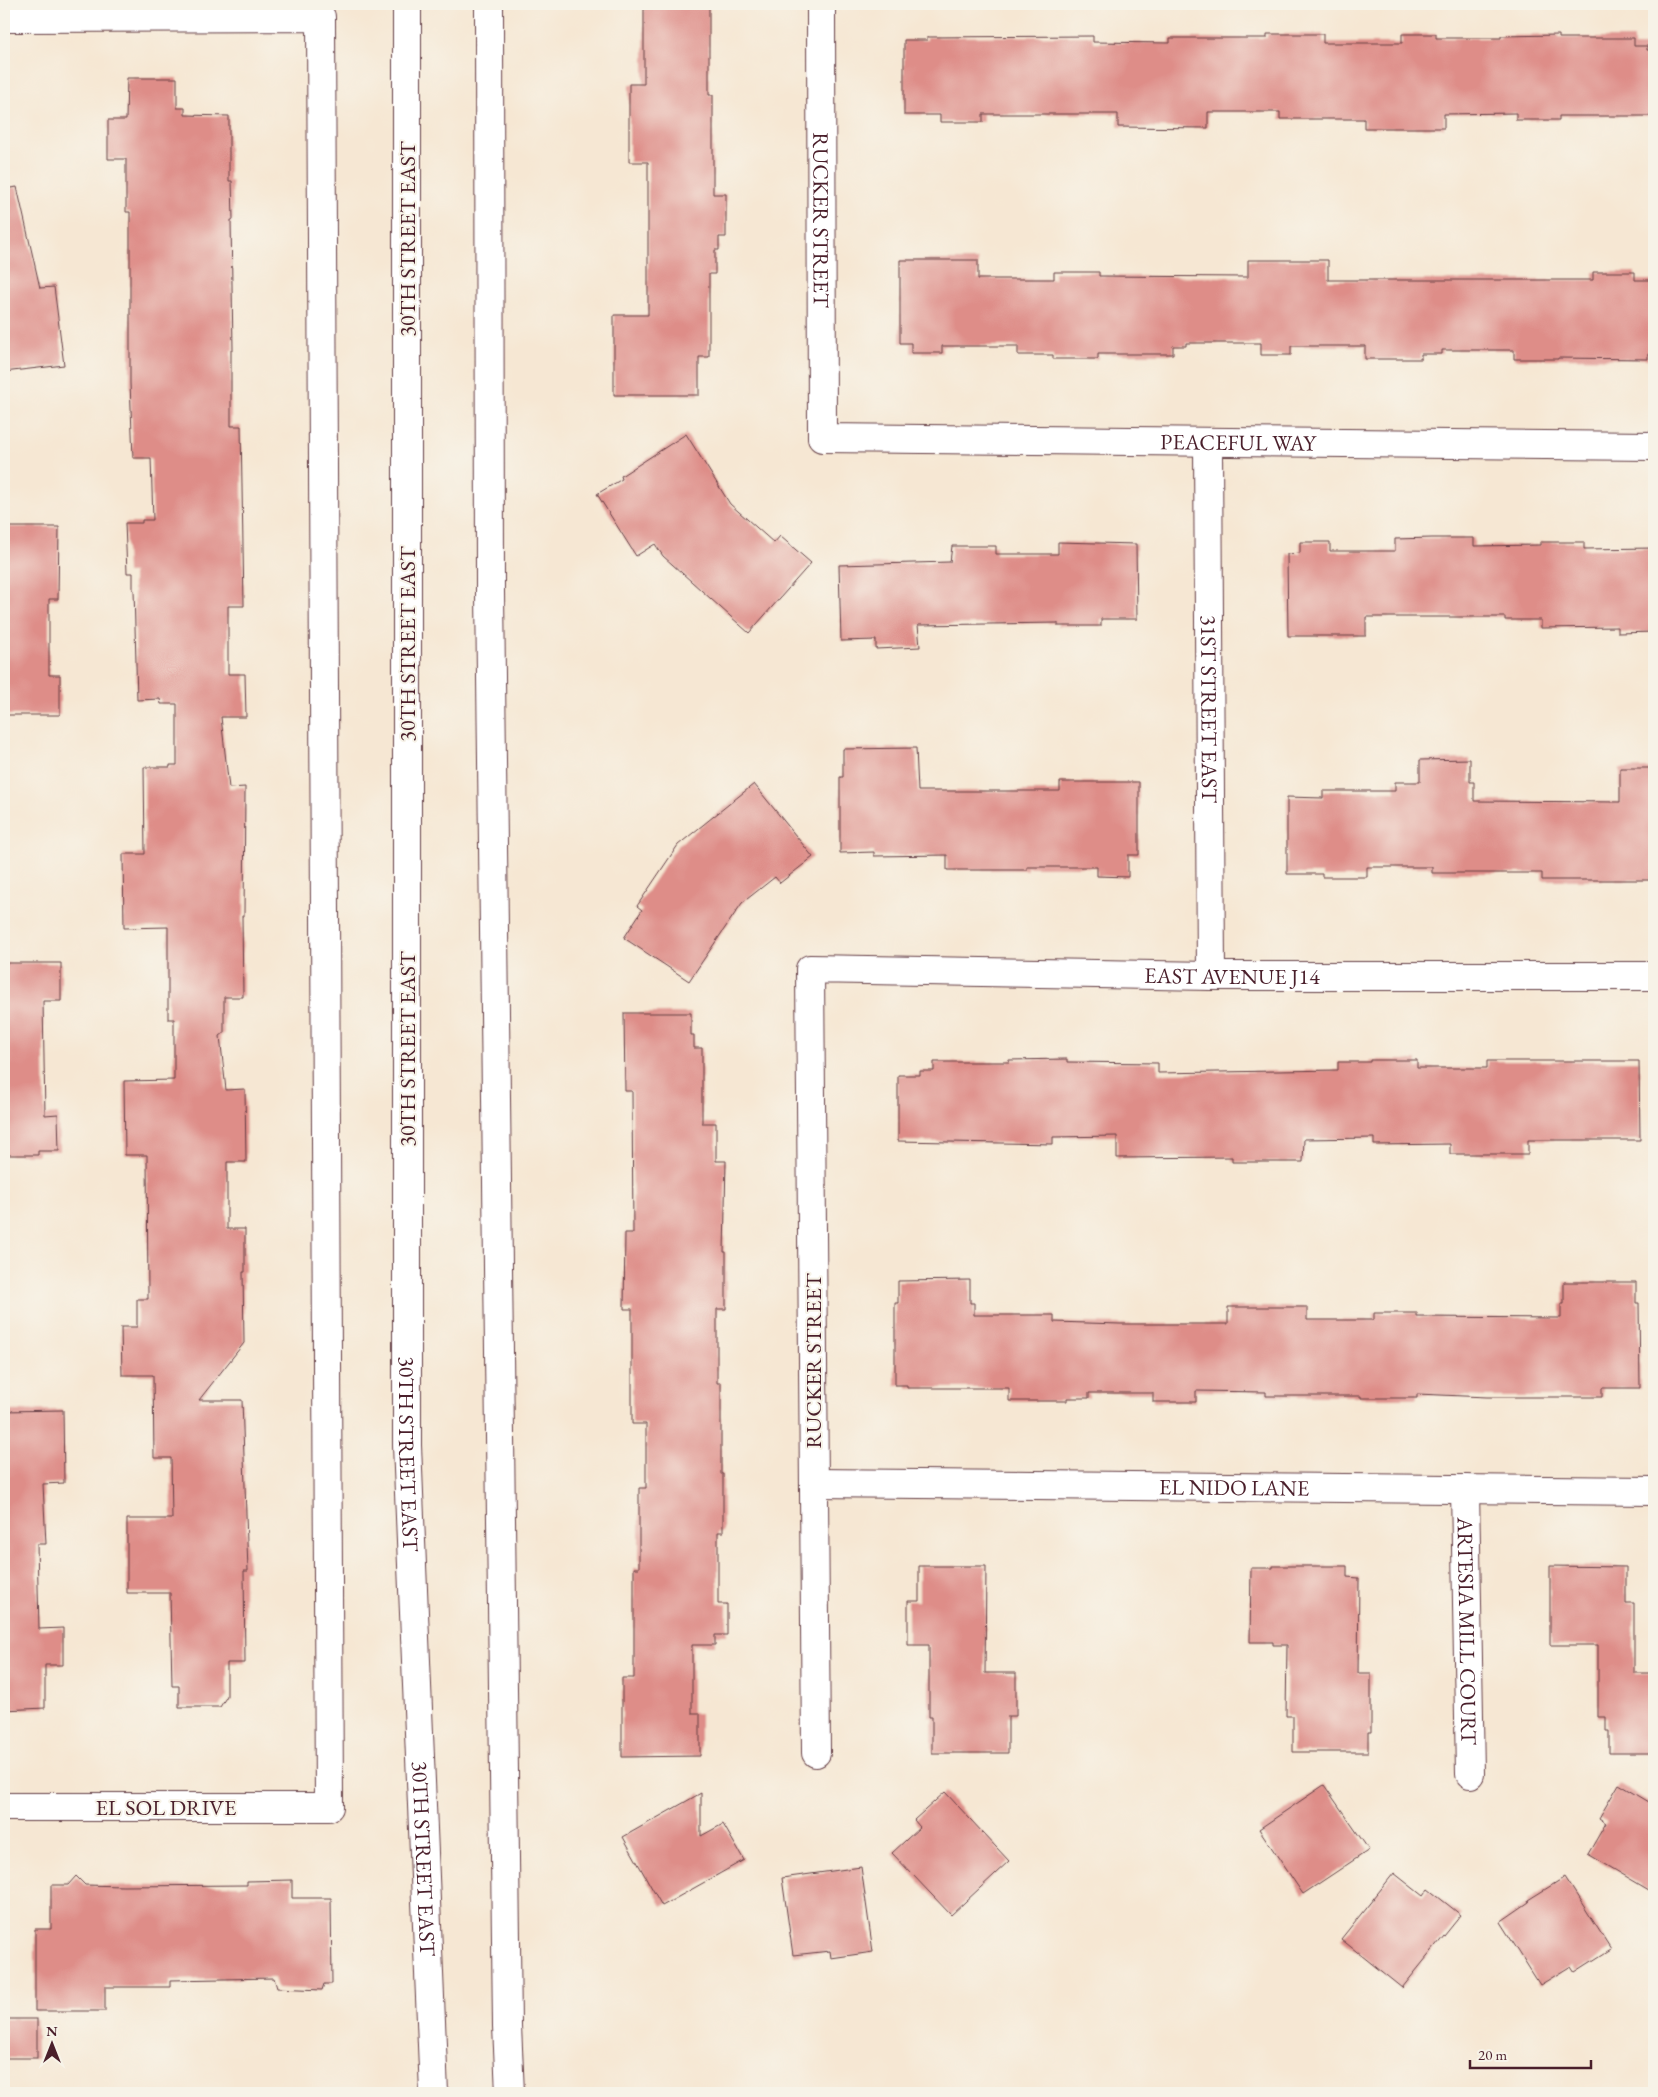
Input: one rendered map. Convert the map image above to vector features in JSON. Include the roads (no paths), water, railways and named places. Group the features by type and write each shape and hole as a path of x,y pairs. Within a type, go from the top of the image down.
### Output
{"street":[{"name":"30TH STREET EAST","path":"407,4 407,1445 434,2093"},
{"path":"489,4 490,592 507,2026 510,2093"},
{"name":"RUCKER STREET","path":"821,4 822,438"},
{"name":"EL SOL DRIVE","path":"4,18 320,17 329,1807 4,1807"},
{"name":"PEACEFUL WAY","path":"822,438 1654,446"},
{"name":"31ST STREET EAST","path":"1208,443 1211,976"},
{"name":"RUCKER STREET","path":"810,969 816,1753"},
{"name":"EAST AVENUE J14","path":"810,969 1211,976 1654,976"},
{"name":"EL NIDO LANE","path":"814,1483 1654,1491"},
{"name":"ARTESIA MILL COURT","path":"1465,1489 1470,1774"}]}
